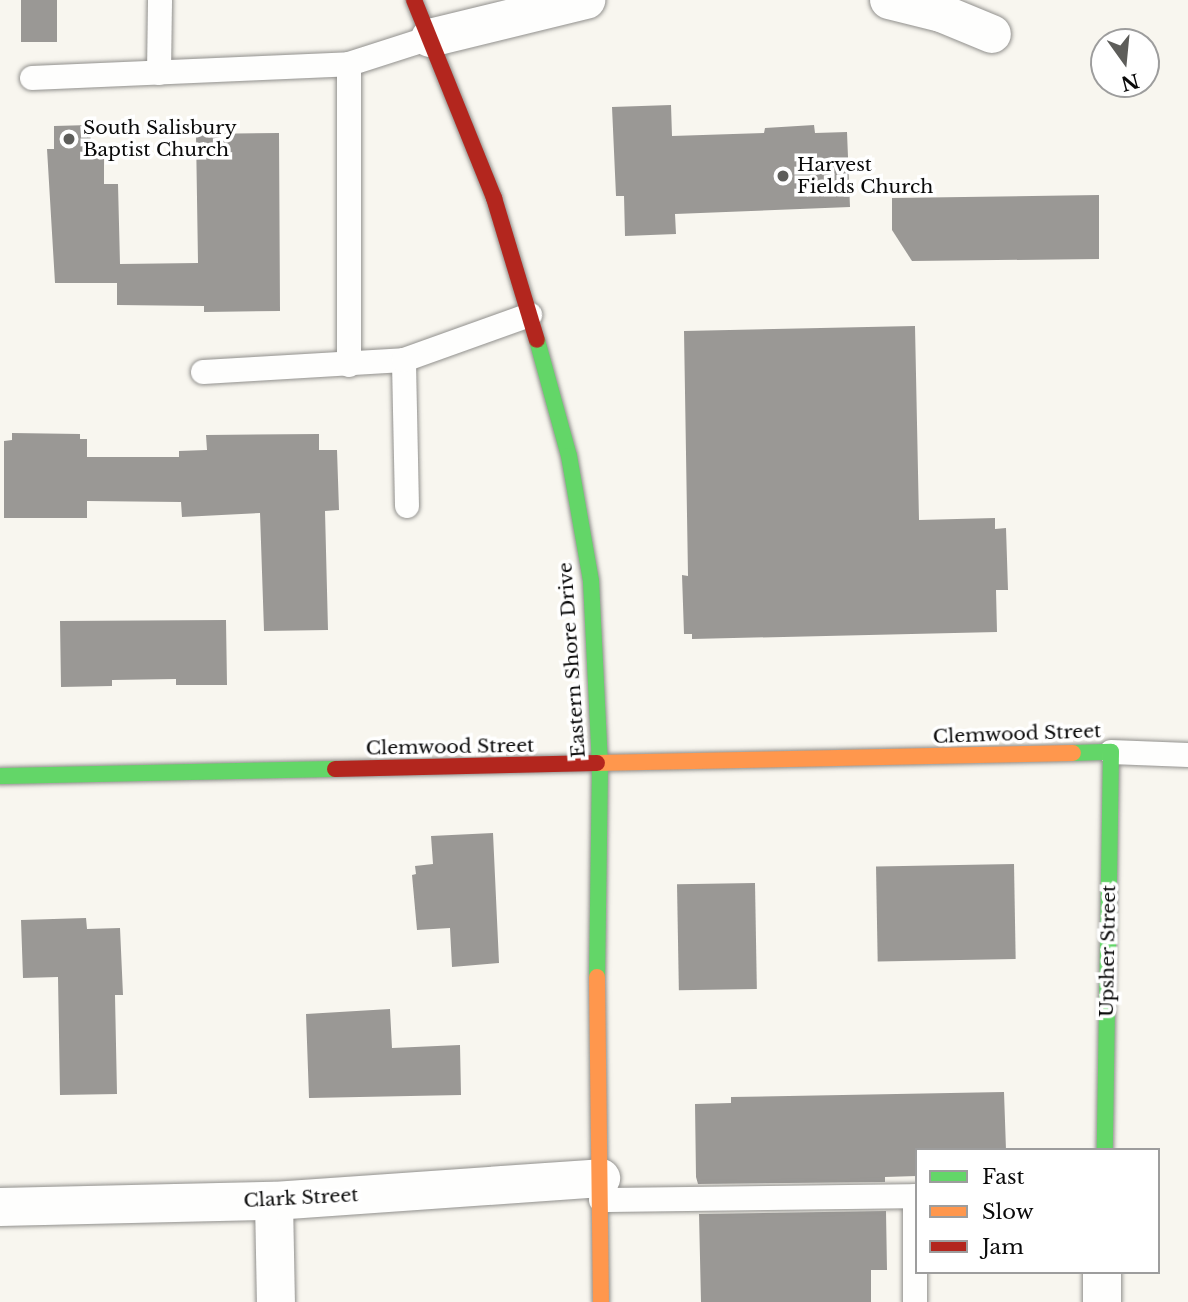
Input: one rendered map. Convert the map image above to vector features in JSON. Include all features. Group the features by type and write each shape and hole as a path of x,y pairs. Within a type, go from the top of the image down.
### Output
{"street":[{"name":"Eastern Shore Drive","path":"414,0 494,198 530,315 569,456 591,581 600,765 596,1061 601,1189 601,1302"},
{"path":"430,38 586,0"},
{"path":"889,0 941,13 992,34"},
{"name":"Clemwood Street","path":"0,776 1111,752"},
{"name":"Upsher Street","path":"1105,1148 1111,752"},
{"name":"Clark Street","path":"0,1207 601,1189"},
{"path":"274,1200 276,1302"},
{"path":"1101,1302 1102,1274"}],"lane":[{"path":"159,73 160,0"},
{"path":"33,78 349,64 430,38"},
{"path":"349,64 349,365"},
{"path":"203,372 404,360 530,315"},
{"path":"404,360 407,506"},
{"path":"1111,752 1188,755"},
{"path":"601,1189 915,1196 915,1302"}],"building":[{"path":"21,0 57,0 57,42 21,42"},
{"path":"671,105 672,136 764,133 765,128 814,125 815,133 847,132 850,207 675,214 676,234 625,236 624,196 616,196 612,107"},
{"path":"90,125 91,150 104,150 104,184 118,184 120,264 198,263 196,134 279,133 280,311 204,312 204,306 117,305 117,283 55,283 47,149 54,149 54,126"},
{"path":"1099,195 1099,259 912,261 892,230 892,198"},
{"path":"915,326 919,520 995,518 995,529 1006,528 1008,590 996,590 997,632 692,639 692,634 684,634 682,575 688,576 684,331"},
{"path":"12,433 80,434 80,439 87,439 87,457 179,457 179,451 207,450 206,435 319,434 319,450 337,450 339,510 325,511 328,630 264,631 260,513 182,517 181,502 87,501 87,518 4,518 4,441 12,440"},
{"path":"226,620 227,685 176,685 176,679 112,680 112,686 61,687 60,621"},
{"path":"493,833 499,963 452,967 450,928 417,930 412,875 416,874 415,866 433,864 431,836"},
{"path":"1014,864 1016,959 878,961 876,866"},
{"path":"755,883 757,989 679,990 677,884"},
{"path":"86,918 87,929 120,928 123,995 115,995 117,1094 60,1095 58,977 23,978 21,920"},
{"path":"390,1009 392,1048 460,1045 461,1095 309,1098 306,1014"},
{"path":"1004,1092 1006,1148 915,1148 915,1176 885,1177 885,1182 698,1184 695,1104 731,1103 731,1097"},
{"path":"886,1211 887,1270 871,1270 871,1302 701,1302 699,1214"}],"traffic: fast":[{"path":"537,340 569,456 591,581 600,765 597,977"},
{"path":"1073,753 1111,752 1105,1148"},
{"path":"0,776 335,769"}],"traffic: slow":[{"path":"597,763 1073,753"},
{"path":"597,977 601,1302"}],"traffic: jam":[{"path":"414,0 494,198 537,340"},
{"path":"335,769 597,763"}],"place":[{"name":"South Salisbury Baptist Church","path":"69,139"},
{"name":"Harvest Fields Church","path":"783,176"}]}
